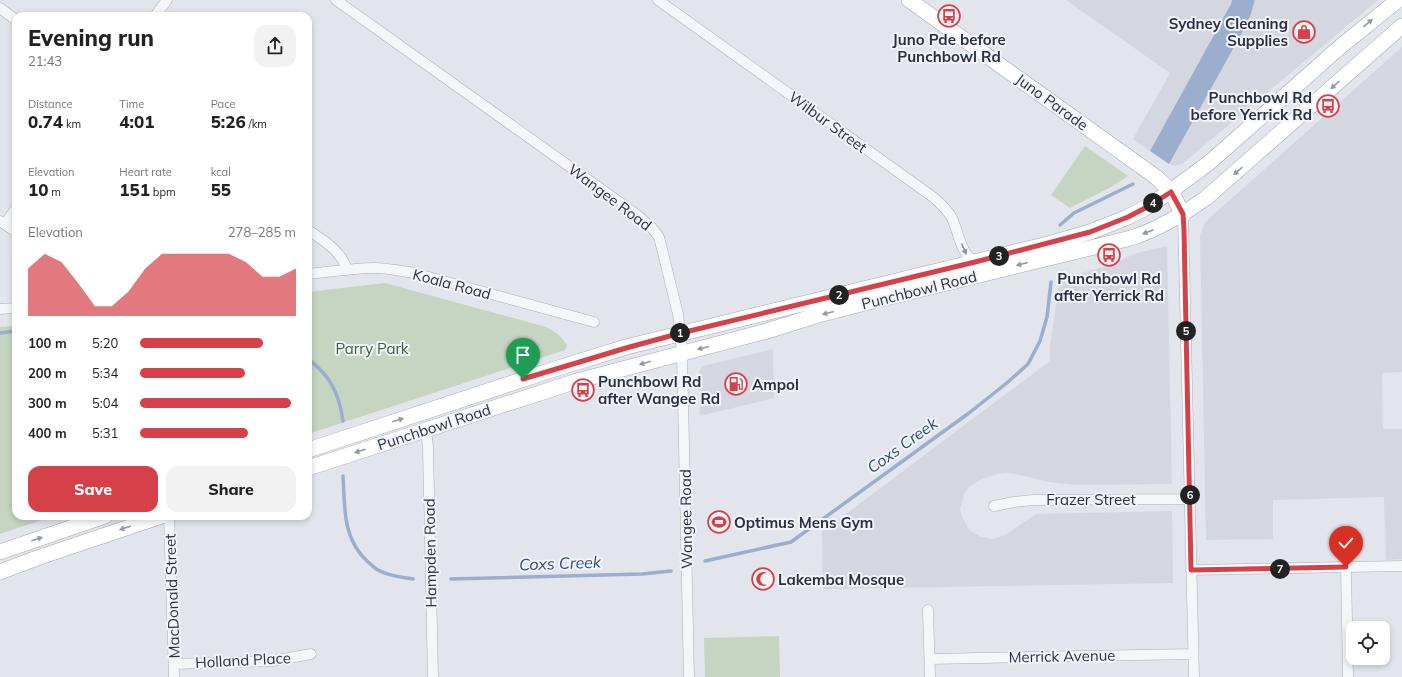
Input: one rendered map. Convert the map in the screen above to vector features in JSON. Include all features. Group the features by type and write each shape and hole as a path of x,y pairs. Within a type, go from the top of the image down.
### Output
{"main road":[{"name":"Juno Parade","path":"909,0 1156,177 1171,192 1183,214"},
{"name":"Punchbowl Road","path":"312,449 555,369 626,348 681,333 975,262 1090,232 1128,217 1171,192 1210,162 1340,47 1398,0"},
{"name":"Punchbowl Road","path":"312,467 577,381 767,331 818,315 1131,238 1156,229 1183,214 1226,182 1402,26"},
{"path":"0,552 93,520"},
{"path":"0,572 150,520"}],"street":[{"path":"158,12 167,0"},
{"name":"Wangee Road","path":"336,0 629,210 652,228 659,237 663,248 681,333 689,677"},
{"name":"Wilbur Street","path":"658,0 933,197 947,210 958,233 965,254 975,262"},
{"path":"0,8 12,17"},
{"path":"12,212 2,222 12,229"},
{"path":"1183,214 1194,677"},
{"path":"312,233 335,249 344,261 347,270"},
{"name":"Koala Road","path":"312,274 361,268 386,269 414,274 594,322"},
{"path":"0,309 12,308"},
{"name":"Hampden Road","path":"426,430 428,447 433,677"},
{"name":"Frazer Street","path":"994,506 1033,500 1190,499"},
{"name":"MacDonald Street","path":"169,520 174,677"},
{"path":"1191,570 1402,566"},
{"path":"1346,567 1348,677"},
{"path":"928,610 930,677"},
{"name":"Holland Place","path":"174,664 272,661 311,654"},
{"name":"Merrick Avenue","path":"930,659 1193,654"}],"shaded area":[{"path":"1066,0 1232,0 1150,151 1133,139 1170,73"},
{"path":"1255,0 1378,0 1182,164 1174,166 1169,164 1243,31 1251,14"},
{"path":"1402,47 1402,372 1382,373 1383,429 1402,429 1402,559 1386,560 1384,497 1273,500 1273,539 1206,540 1200,235 1205,222"},
{"path":"1167,246 1172,484 1077,485 1049,482 1016,474 997,474 980,480 969,487 964,494 960,509 969,530 981,537 992,539 1005,535 1036,514 1172,511 1173,583 823,589 822,532 1050,361 1050,346 1060,279 1110,265 1137,253"},
{"name":"Ampol","path":"773,349 774,398 700,416 699,371 703,366"}],"green space":[{"path":"1085,146 1128,176 1111,187 1070,208 1051,195"},
{"name":"Parry Park","path":"385,283 546,327 558,334 567,345 565,350 312,433 312,292"},
{"path":"12,326 12,520 42,520 0,534 0,327"},
{"path":"779,636 780,677 705,677 704,638"}],"water":[{"path":"1232,0 1255,0 1251,14 1243,31 1169,164 1150,151"}],"waterway":[{"name":"Coxs Creek","path":"1060,225 1074,213 1133,184"},
{"name":"Coxs Creek","path":"705,561 791,542 969,413 1008,382 1028,364 1040,341 1047,317 1051,282"},
{"name":"Coxs Creek","path":"0,333 12,332"},
{"name":"Coxs Creek","path":"312,362 323,372 333,386 339,402 343,421"},
{"name":"Coxs Creek","path":"343,476 346,522 353,543 368,562 377,569 386,574 413,579"},
{"name":"Coxs Creek","path":"451,579 642,574 671,571"}],"place":[{"name":"Juno Pde before Punchbowl Rd","path":"949,16"},
{"name":"Sydney Cleaning Supplies","path":"1304,32"},
{"name":"Punchbowl Rd before Yerrick Rd","path":"1328,106"},
{"name":"Punchbowl Rd after Yerrick Rd","path":"1109,255"},
{"name":"Ampol","path":"736,384"},
{"name":"Punchbowl Rd after Wangee Rd","path":"583,390"},
{"name":"Optimus Mens Gym","path":"719,522"},
{"name":"Lakemba Mosque","path":"763,579"}],"route":[{"path":"523,379 681,333 1048,244 1090,232 1128,217 1171,192 1183,214 1184,230 1191,570 1346,567"}]}
